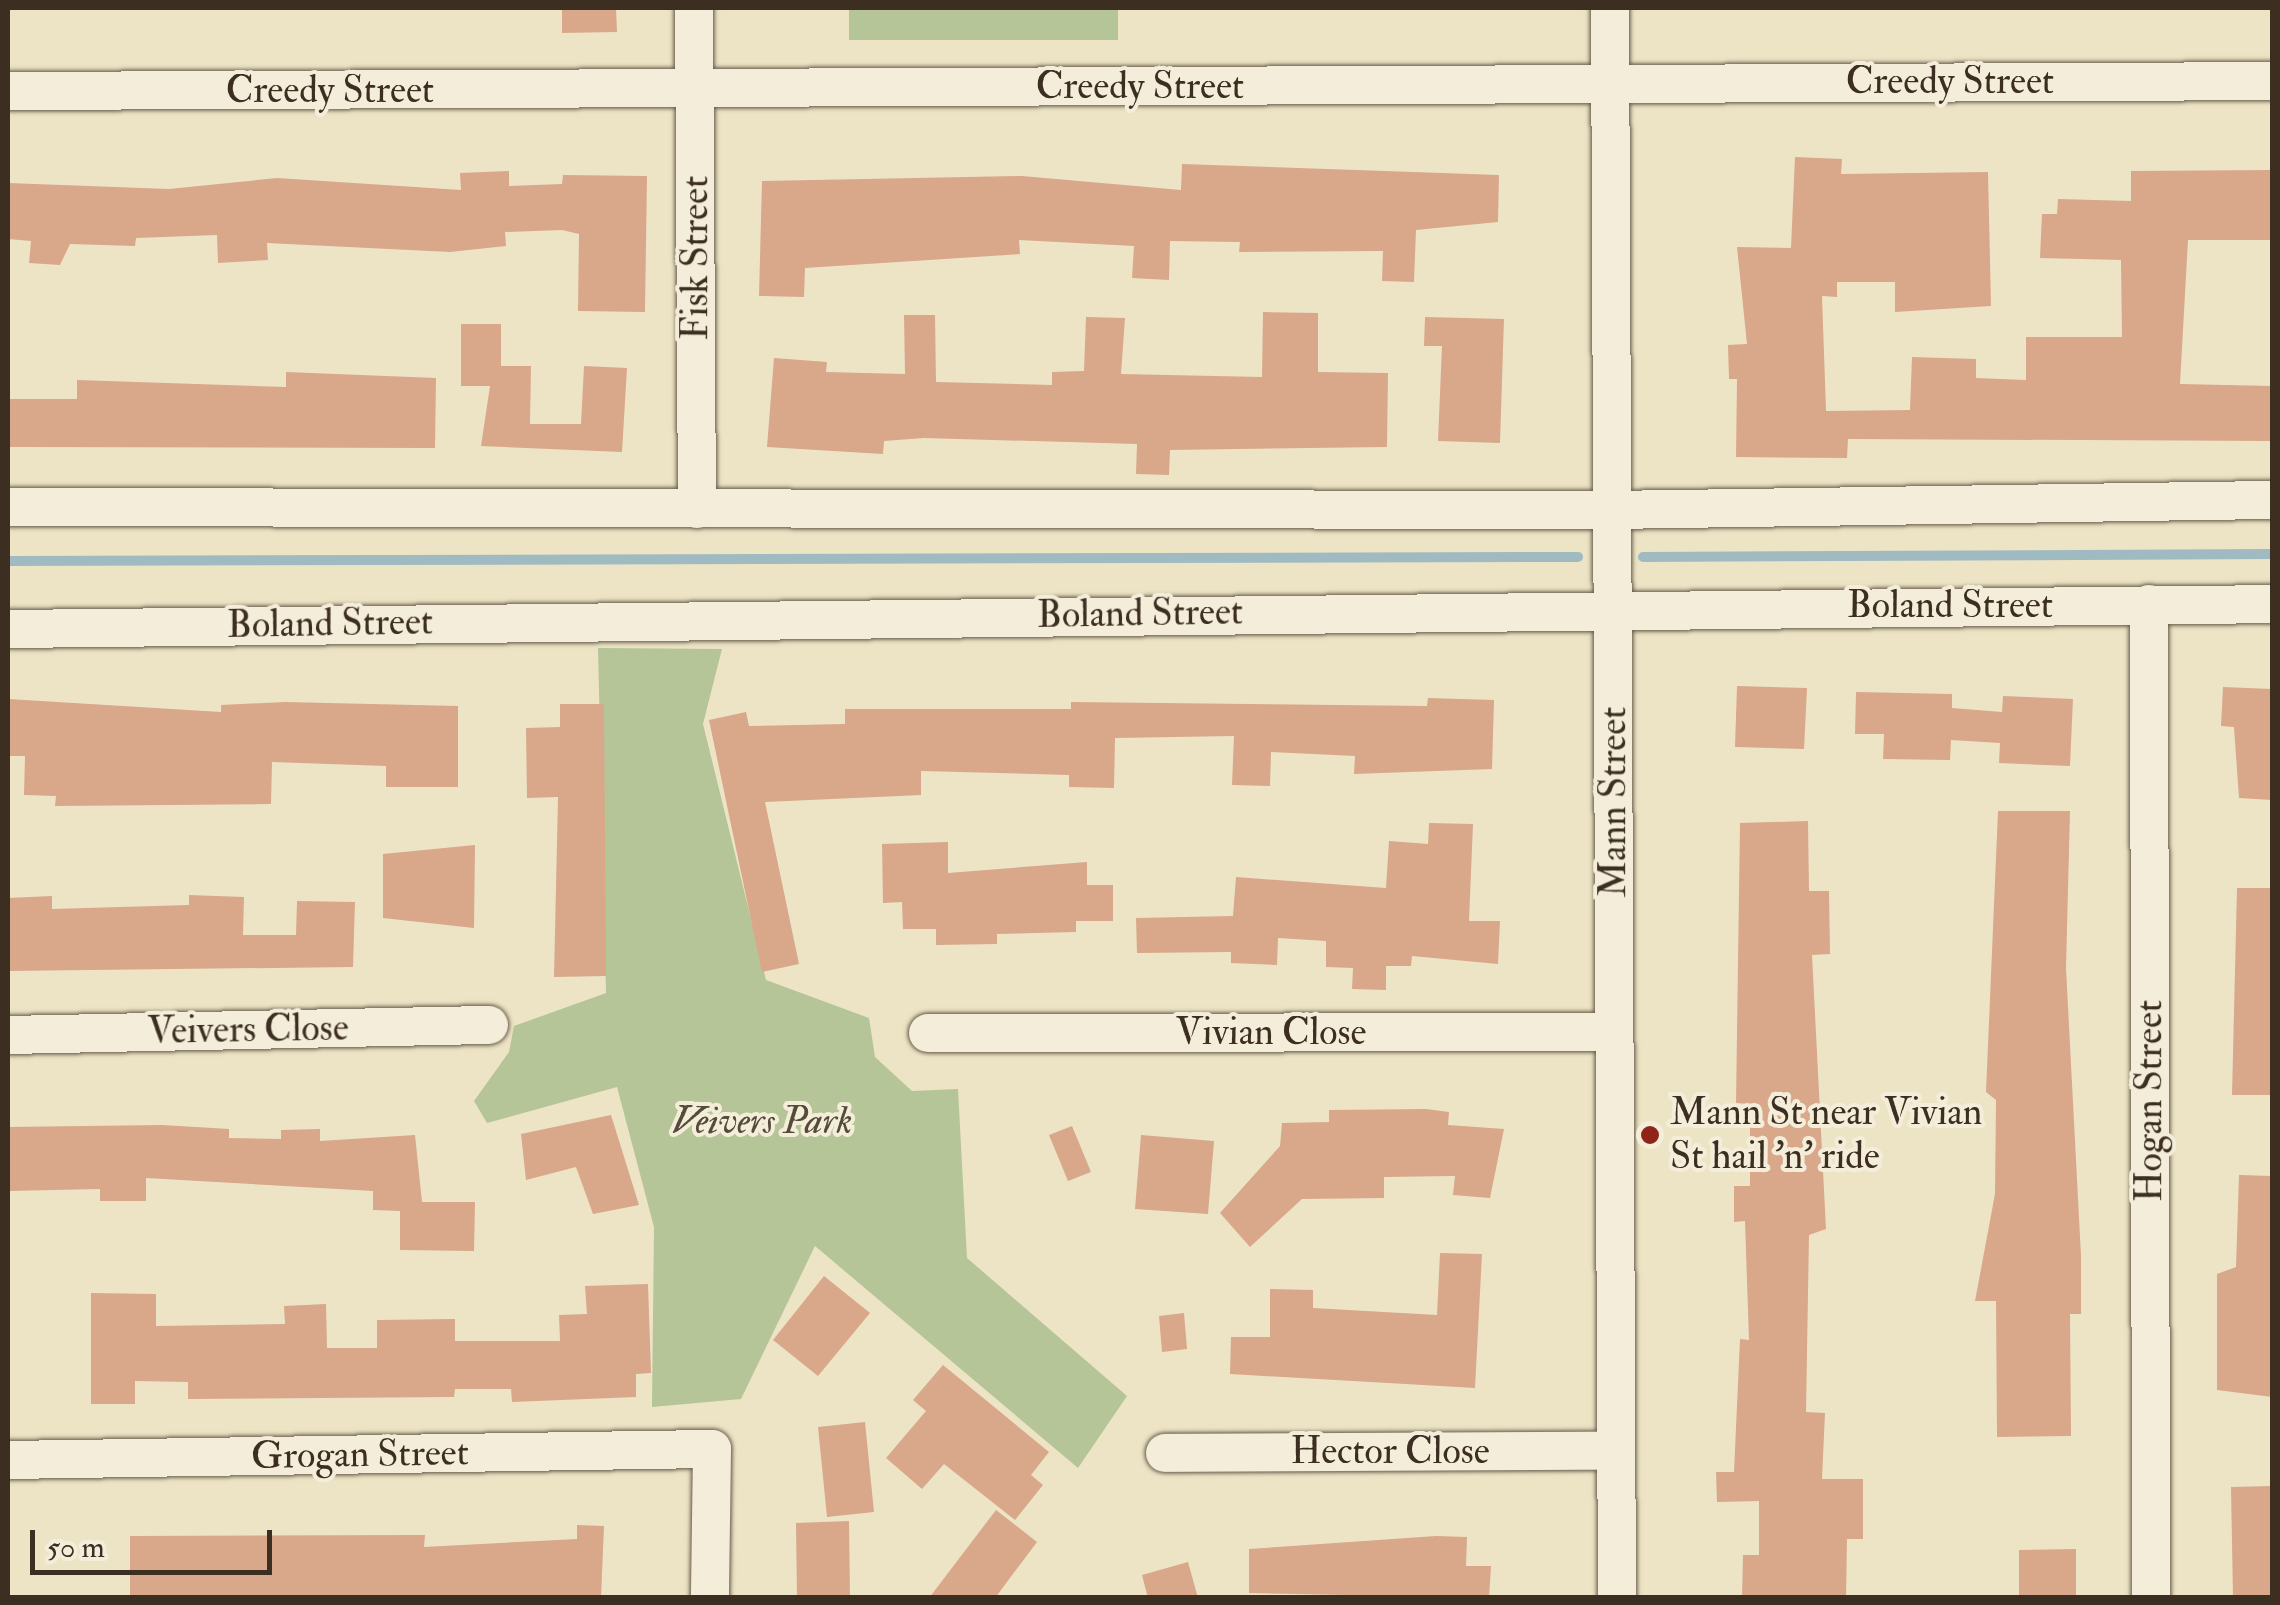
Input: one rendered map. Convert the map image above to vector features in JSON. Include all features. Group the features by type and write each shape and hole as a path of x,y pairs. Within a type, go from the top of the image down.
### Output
{"street":[{"name":"Fisk Street","path":"694,8 697,510"},
{"name":"Mann Street","path":"1610,8 1617,1598"},
{"name":"Creedy Street","path":"8,91 2272,81"},
{"path":"8,506 1610,510 2272,500"},
{"name":"Hogan Street","path":"2149,604 2151,1598"},
{"name":"Boland Street","path":"8,628 2272,604"},
{"name":"Veivers Close","path":"8,1035 490,1025"},
{"name":"Vivian Close","path":"928,1034 1614,1032"},
{"name":"Grogan Street","path":"8,1460 712,1449 710,1598"},
{"name":"Hector Close","path":"1165,1453 1614,1451"}],"green space":[{"path":"849,8 1118,8 1118,40 849,40"},
{"name":"Veivers Park","path":"598,648 722,649 703,724 766,980 869,1018 875,1057 912,1091 958,1089 967,1258 1127,1396 1078,1468 815,1246 741,1399 652,1407 654,1227 617,1087 487,1123 474,1101 509,1052 514,1026 606,993"}],"building":[{"path":"562,8 616,8 617,32 562,33"},
{"path":"1795,157 1842,159 1841,174 1988,172 1991,306 1895,312 1895,282 1837,282 1837,297 1822,296 1826,411 1910,410 1912,357 1976,359 1976,378 2026,380 2026,337 2122,337 2121,260 2040,258 2042,214 2057,214 2058,199 2131,201 2131,171 2272,170 2272,240 2188,240 2180,384 2272,386 2272,441 1848,439 1847,458 1736,457 1737,379 1729,379 1728,345 1747,344 1737,247 1791,248"},
{"path":"1182,164 1499,175 1498,222 1416,230 1414,282 1382,281 1383,251 1239,252 1240,242 1170,241 1169,280 1132,278 1134,246 1019,240 1020,254 805,268 804,297 759,296 762,181 1022,176 1181,190"},
{"path":"509,171 509,186 562,184 563,175 647,176 645,312 578,311 579,234 562,230 505,232 506,246 450,252 267,243 268,260 218,263 217,235 136,238 135,246 70,244 60,265 29,263 31,241 8,239 8,183 169,189 277,178 461,190 460,173"},
{"path":"1263,312 1318,313 1318,372 1388,373 1387,447 1170,450 1169,475 1136,474 1137,444 924,438 884,441 883,454 767,447 774,358 827,362 826,372 905,374 904,315 935,315 936,382 1052,385 1052,372 1084,371 1086,317 1125,318 1121,374 1262,377"},
{"path":"1425,317 1504,319 1500,443 1438,441 1442,346 1424,346"},
{"path":"461,324 501,324 501,366 531,366 530,424 581,424 584,366 627,368 622,452 481,446 490,386 461,386"},
{"path":"286,372 436,378 435,448 8,447 8,399 77,399 77,380 286,387"},
{"path":"1737,686 1807,688 1804,749 1735,747"},
{"path":"2223,687 2272,689 2272,800 2239,798 2234,727 2221,726"},
{"path":"1856,692 1952,694 1952,708 2002,712 2003,696 2073,699 2070,766 1999,763 2000,743 1951,740 1950,760 1883,759 1884,734 1855,734"},
{"path":"1428,698 1494,700 1492,769 1354,774 1355,756 1271,752 1270,786 1232,785 1234,736 1115,738 1114,788 1069,787 1069,775 921,771 921,795 765,802 799,964 762,972 709,720 746,712 749,726 845,724 845,709 1071,709 1071,702 1427,706"},
{"path":"8,699 221,712 221,705 285,702 458,706 458,787 386,787 386,766 272,762 271,804 55,806 56,796 24,795 25,756 8,756"},
{"path":"560,704 604,704 606,976 554,977 558,797 527,798 526,728 560,727"},
{"path":"1998,811 2070,811 2066,968 2081,1256 2081,1314 2070,1314 2071,1436 1997,1437 1996,1301 1975,1301 1995,1194 1996,1100 1986,1092"},
{"path":"1808,821 1809,891 1829,891 1830,954 1812,955 1826,1229 1809,1235 1806,1412 1825,1413 1822,1479 1863,1479 1863,1539 1847,1539 1846,1598 1742,1598 1743,1555 1759,1555 1759,1501 1717,1502 1716,1472 1734,1472 1740,1339 1749,1340 1745,1221 1734,1222 1734,1186 1750,1186 1750,1104 1736,1103 1740,823"},
{"path":"1429,823 1473,824 1469,921 1500,921 1498,964 1412,956 1411,966 1386,966 1386,990 1352,989 1353,968 1326,967 1326,941 1278,938 1277,965 1231,963 1231,952 1137,953 1136,918 1233,916 1236,877 1386,888 1389,841 1428,844"},
{"path":"948,842 948,873 1087,862 1087,885 1113,885 1113,921 1076,921 1076,932 997,934 997,944 936,945 936,929 903,929 902,902 883,903 882,844"},
{"path":"475,845 474,928 383,918 383,854"},
{"path":"2237,888 2272,888 2272,1095 2232,1095"},
{"path":"189,895 244,897 243,935 296,935 297,901 355,902 353,967 8,971 8,898 52,896 52,909 189,905"},
{"path":"1329,1110 1449,1112 1448,1125 1504,1129 1490,1198 1453,1195 1455,1176 1384,1177 1384,1198 1302,1199 1250,1247 1220,1213 1280,1146 1282,1123 1329,1122"},
{"path":"611,1115 639,1205 593,1214 576,1167 526,1180 521,1134"},
{"path":"162,1125 229,1129 229,1138 281,1139 281,1130 320,1129 320,1141 415,1135 422,1202 475,1202 474,1251 400,1250 400,1211 373,1210 373,1191 146,1178 146,1201 100,1201 100,1189 8,1191 8,1127"},
{"path":"1072,1126 1091,1172 1068,1181 1049,1135"},
{"path":"1141,1135 1214,1141 1208,1214 1135,1209"},
{"path":"2239,1175 2272,1176 2272,1397 2217,1390 2217,1274 2236,1267"},
{"path":"1440,1253 1482,1254 1475,1388 1230,1374 1231,1337 1270,1337 1270,1289 1313,1290 1313,1308 1437,1315"},
{"path":"824,1276 870,1313 818,1376 773,1340"},
{"path":"648,1284 651,1373 636,1374 636,1397 512,1402 511,1389 455,1389 454,1397 188,1399 188,1382 135,1381 135,1404 91,1404 91,1293 156,1294 156,1326 285,1324 284,1306 326,1304 327,1348 377,1348 377,1320 455,1319 455,1341 560,1341 559,1315 587,1314 585,1286"},
{"path":"1184,1313 1187,1349 1162,1352 1159,1316"},
{"path":"943,1365 1049,1452 1031,1475 1043,1485 1015,1520 944,1464 922,1489 886,1458 926,1411 913,1400"},
{"path":"865,1422 874,1512 827,1517 818,1427"},
{"path":"2272,1486 2272,1598 2233,1598 2231,1487"},
{"path":"996,1510 1037,1542 995,1598 929,1598"},
{"path":"849,1521 850,1598 797,1598 796,1523"},
{"path":"577,1525 604,1526 601,1598 130,1598 130,1536 425,1535 424,1547 577,1539"},
{"path":"1467,1537 1466,1566 1491,1566 1489,1598 1249,1593 1249,1549"},
{"path":"2076,1549 2076,1598 2019,1598 2019,1550"},
{"path":"1188,1562 1198,1598 1148,1598 1142,1575"}],"waterway":[{"path":"1643,557 2272,554"},
{"path":"8,561 1578,557"}],"place":[{"name":"Mann St near Vivian St hail 'n' ride","path":"1650,1135"}]}
